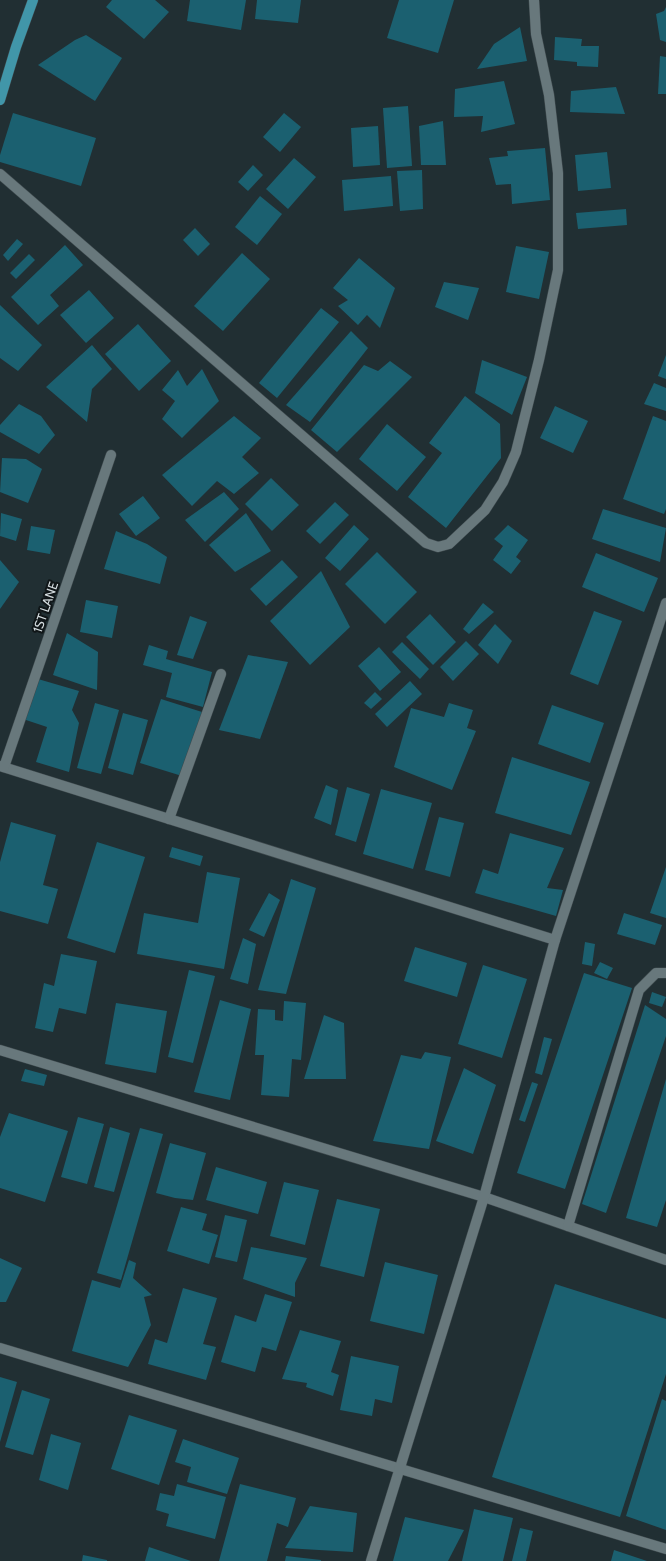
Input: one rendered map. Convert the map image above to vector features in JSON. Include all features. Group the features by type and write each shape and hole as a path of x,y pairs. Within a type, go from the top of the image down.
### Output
{"main road":[{"path":"0,100 16,47 33,0"}],"street":[{"path":"0,174 426,543 438,547 449,544 485,510 503,482 516,452 539,360 558,270 558,173 549,95 536,34 534,0"},
{"name":"1ST LANE","path":"2,766 111,455"},
{"path":"371,1561 484,1198 555,940 666,603"},
{"path":"169,819 221,674"},
{"path":"2,766 555,940"},
{"path":"568,1226 640,990 656,973 666,973"},
{"path":"0,1050 484,1198 666,1260"},
{"path":"0,1348 666,1549"}],"building":[{"path":"112,0 155,0 169,12 144,39 106,7"},
{"path":"190,0 246,0 241,30 187,21"},
{"path":"257,0 301,0 298,23 255,19"},
{"path":"399,0 454,0 438,53 387,38"},
{"path":"666,7 666,42 660,40 656,14 664,11"},
{"path":"520,27 527,61 477,69 494,44"},
{"path":"86,35 122,58 95,101 38,65 75,40"},
{"path":"555,37 582,39 581,46 599,46 598,67 577,66 577,62 554,60"},
{"path":"660,56 666,57 666,94 658,94"},
{"path":"504,81 515,124 481,132 483,116 454,117 455,89"},
{"path":"616,87 625,114 570,112 571,91"},
{"path":"408,106 412,166 387,168 383,108"},
{"path":"13,113 96,138 81,186 0,162 0,155"},
{"path":"284,113 301,127 280,152 263,137"},
{"path":"443,121 446,165 421,165 419,126"},
{"path":"378,126 380,165 353,167 351,128"},
{"path":"545,148 550,200 512,204 511,184 496,185 489,158 508,156 507,151"},
{"path":"607,152 611,188 578,191 575,155"},
{"path":"294,158 316,177 288,209 266,189"},
{"path":"253,165 263,175 248,191 238,182"},
{"path":"422,170 423,209 400,211 397,171"},
{"path":"391,176 393,206 344,211 342,180"},
{"path":"260,196 282,214 257,245 235,227"},
{"path":"626,209 627,225 578,229 576,213"},
{"path":"195,228 210,244 198,256 183,240"},
{"path":"17,239 23,244 8,261 3,255"},
{"path":"65,245 83,265 50,295 59,306 38,325 11,297"},
{"path":"516,246 549,252 539,299 506,292"},
{"path":"242,253 270,279 223,331 194,306"},
{"path":"29,254 35,260 16,279 10,273"},
{"path":"359,258 395,288 380,328 367,315 358,325 338,306 348,300 333,288"},
{"path":"444,282 479,288 468,320 435,307"},
{"path":"89,290 114,318 86,343 60,315"},
{"path":"0,305 42,345 18,371 0,358"},
{"path":"321,308 339,322 277,398 259,383"},
{"path":"138,324 171,361 139,391 105,354"},
{"path":"351,331 368,348 310,422 286,405"},
{"path":"92,345 112,369 92,389 87,422 46,387"},
{"path":"666,355 666,379 658,376"},
{"path":"482,360 527,377 512,415 475,393"},
{"path":"390,361 412,377 337,452 311,430 364,365 378,371"},
{"path":"202,369 219,401 182,438 162,419 175,401 162,390 178,370 187,386"},
{"path":"654,383 666,388 666,411 644,404"},
{"path":"465,396 500,424 501,458 446,528 408,497 442,453 429,443"},
{"path":"19,404 41,416 55,435 39,454 0,432 0,425"},
{"path":"555,406 588,421 573,453 540,438"},
{"path":"234,416 261,438 242,457 259,473 234,494 217,481 192,506 162,475"},
{"path":"653,416 666,421 666,509 664,514 623,499"},
{"path":"387,424 426,457 397,491 359,459"},
{"path":"2,458 26,459 42,469 28,503 0,492"},
{"path":"271,478 299,505 272,531 245,504"},
{"path":"224,492 239,509 205,542 185,520"},
{"path":"143,496 160,518 136,536 119,514"},
{"path":"335,502 349,515 320,544 306,531"},
{"path":"603,509 666,528 660,562 592,539"},
{"path":"1,513 22,519 16,541 0,536"},
{"path":"246,513 271,551 235,572 209,545"},
{"path":"354,525 369,539 340,571 325,558"},
{"path":"508,525 528,540 516,557 521,561 511,574 493,560 503,546 494,539"},
{"path":"31,526 55,530 50,554 27,550"},
{"path":"116,531 147,544 167,557 160,584 104,569"},
{"path":"377,552 417,592 385,624 345,584"},
{"path":"596,553 658,578 644,612 582,587"},
{"path":"0,560 19,582 0,609"},
{"path":"282,560 298,577 266,606 250,589"},
{"path":"321,571 350,627 310,665 270,621"},
{"path":"86,600 118,606 112,638 80,632"},
{"path":"483,603 494,612 469,634 463,629"},
{"path":"594,611 622,621 598,685 570,674"},
{"path":"430,614 456,642 433,665 406,637"},
{"path":"190,616 207,622 193,659 177,655"},
{"path":"495,624 512,641 498,664 478,645"},
{"path":"67,633 98,652 97,690 53,675"},
{"path":"466,641 479,654 453,681 440,667"},
{"path":"402,642 429,669 420,679 392,652"},
{"path":"149,645 168,651 166,659 212,672 203,707 166,697 172,673 143,665"},
{"path":"379,647 401,672 380,691 358,666"},
{"path":"248,655 288,662 260,739 219,730"},
{"path":"38,679 79,691 72,710 79,723 69,772 36,762 47,727 23,719"},
{"path":"410,681 422,694 387,727 375,714"},
{"path":"375,692 382,699 371,709 364,703"},
{"path":"161,699 202,712 182,776 140,763"},
{"path":"95,703 119,710 101,774 77,768"},
{"path":"449,703 473,710 467,728 476,731 452,790 394,767 411,708 444,717"},
{"path":"552,705 604,723 590,763 538,744"},
{"path":"123,713 148,720 133,775 108,768"},
{"path":"512,757 590,782 571,835 495,813"},
{"path":"326,785 338,790 331,825 314,818"},
{"path":"347,787 370,794 356,842 335,835"},
{"path":"381,789 432,803 413,869 363,854"},
{"path":"439,817 464,823 450,877 425,870"},
{"path":"11,822 56,835 43,885 58,889 48,924 0,911 0,862"},
{"path":"510,833 564,848 547,888 563,890 556,916 475,893 483,869 498,874"},
{"path":"97,842 145,857 115,953 67,938"},
{"path":"172,847 203,856 200,866 169,857"},
{"path":"666,867 666,918 650,913"},
{"path":"207,872 240,878 224,969 137,954 144,913 198,923"},
{"path":"291,879 316,888 286,994 258,990"},
{"path":"269,893 280,900 264,937 249,930"},
{"path":"624,913 662,925 655,945 617,934"},
{"path":"243,938 256,944 248,984 230,979"},
{"path":"585,942 595,944 592,966 582,964"},
{"path":"415,947 467,963 457,997 404,981"},
{"path":"61,954 97,961 86,1014 59,1008 53,1032 35,1028 44,983 54,986"},
{"path":"600,962 613,968 607,979 594,973"},
{"path":"483,965 527,979 502,1058 458,1044"},
{"path":"189,970 215,976 193,1063 168,1057"},
{"path":"584,973 632,988 565,1189 517,1173"},
{"path":"652,992 666,997 662,1007 649,1003"},
{"path":"220,1000 251,1009 230,1100 194,1092"},
{"path":"284,1001 306,1003 301,1060 292,1059 289,1097 261,1095 264,1055 255,1055 258,1009 275,1010 275,1020 283,1021"},
{"path":"116,1003 167,1011 156,1073 105,1064"},
{"path":"645,1005 666,1019 666,1036 606,1213 582,1204"},
{"path":"324,1015 344,1023 346,1079 304,1079"},
{"path":"544,1037 552,1039 542,1075 535,1073"},
{"path":"425,1052 451,1057 429,1149 373,1141 401,1055 421,1059"},
{"path":"464,1068 496,1085 473,1154 436,1141"},
{"path":"25,1069 47,1075 44,1086 21,1081"},
{"path":"666,1079 666,1200 657,1227 626,1218"},
{"path":"532,1082 538,1084 525,1122 519,1120"},
{"path":"9,1113 68,1131 45,1202 0,1188 0,1137"},
{"path":"78,1117 104,1124 87,1184 61,1177"},
{"path":"110,1127 130,1133 114,1192 94,1187"},
{"path":"140,1128 163,1134 121,1280 97,1273"},
{"path":"170,1143 206,1153 193,1200 175,1198 156,1193"},
{"path":"216,1167 267,1182 258,1214 206,1200"},
{"path":"284,1182 319,1190 305,1245 270,1236"},
{"path":"337,1199 380,1209 364,1277 320,1266"},
{"path":"181,1207 207,1214 202,1230 218,1235 209,1264 167,1251"},
{"path":"225,1215 247,1220 237,1262 215,1257"},
{"path":"251,1247 307,1258 295,1283 295,1297 243,1279"},
{"path":"0,1258 22,1268 6,1302 0,1302"},
{"path":"129,1260 136,1263 133,1278 152,1295 144,1297 151,1325 128,1367 72,1351 92,1280 120,1288"},
{"path":"385,1262 438,1275 424,1334 370,1321"},
{"path":"555,1284 666,1319 666,1374 620,1517 492,1477"},
{"path":"183,1288 217,1298 203,1344 216,1347 206,1380 148,1364 155,1339 167,1343"},
{"path":"265,1294 292,1302 276,1351 262,1347 255,1372 221,1362 235,1315 256,1322"},
{"path":"300,1330 341,1341 331,1372 339,1375 333,1396 306,1387 307,1383 282,1379"},
{"path":"351,1356 399,1366 392,1403 375,1399 372,1416 340,1410"},
{"path":"0,1377 17,1382 0,1442"},
{"path":"22,1390 50,1399 33,1455 5,1447"},
{"path":"662,1399 666,1401 666,1530 626,1516"},
{"path":"129,1415 177,1430 159,1485 111,1469"},
{"path":"51,1434 81,1443 68,1490 39,1480"},
{"path":"183,1439 239,1458 227,1494 187,1482 191,1467 175,1462"},
{"path":"177,1484 226,1497 215,1539 166,1526 169,1514 156,1510 160,1493 174,1496"},
{"path":"240,1484 296,1498 288,1527 277,1523 267,1561 219,1561"},
{"path":"310,1506 357,1513 353,1552 285,1548"},
{"path":"474,1509 513,1518 503,1561 462,1561"},
{"path":"405,1517 464,1530 448,1561 393,1561"},
{"path":"520,1528 533,1531 526,1561 512,1561"},
{"path":"149,1547 191,1561 145,1561"},
{"path":"614,1550 647,1561 611,1561"},
{"path":"83,1555 107,1560 107,1561 82,1561"},
{"path":"286,1556 321,1560 321,1561 285,1561"}]}
